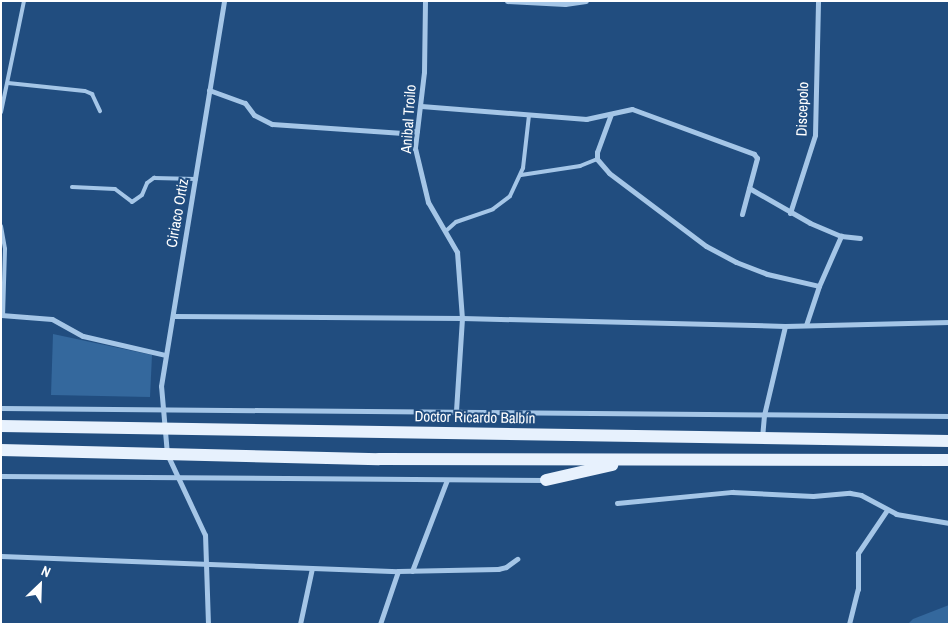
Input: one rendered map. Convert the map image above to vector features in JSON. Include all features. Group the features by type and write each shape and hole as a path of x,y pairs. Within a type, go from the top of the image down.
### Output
{"main road":[{"name":"Doctor Ricardo Balbín","path":"1,426 949,440"},
{"path":"1,450 379,459 949,460"},
{"path":"546,480 634,460"}],"street":[{"name":"Ciriaco Ortiz","path":"208,624 208,563 205,535 168,454 161,410 165,355 196,179 224,1"},
{"name":"Anibal Troilo","path":"425,1 421,106 415,148 424,189 458,252 462,318 456,411"},
{"path":"507,1 566,4 586,1"},
{"name":"Discepolo","path":"790,213 816,135 818,1"},
{"path":"209,90 245,103 254,115 272,124 403,132 417,130"},
{"path":"421,106 586,119 612,114 624,108 632,109 754,154 757,158 742,214"},
{"path":"612,114 597,159 609,173 706,246 736,262 767,274 819,286"},
{"path":"749,188 790,213 841,236 860,238"},
{"path":"806,326 819,286 841,236"},
{"path":"2,315 52,319 83,336 165,355"},
{"path":"172,316 462,318 784,326 949,322"},
{"path":"762,438 764,415 784,326"},
{"path":"1,408 949,416"},
{"path":"1,476 178,479 546,480"},
{"path":"412,570 447,480"},
{"path":"617,503 732,492 813,496 850,493 861,495 887,510 949,523"},
{"path":"849,624 858,589 858,553 887,510"},
{"path":"1,556 398,571 498,569 506,568 517,559"},
{"path":"300,624 312,568"},
{"path":"380,624 398,571"}],"lane":[{"path":"1,112 24,1"},
{"path":"8,83 85,91 92,94 100,111"},
{"path":"447,230 456,222 493,209 510,196 521,175 530,115"},
{"path":"521,175 580,166 597,159"},
{"path":"72,187 115,189 132,202 142,195 147,184 154,178 196,179"},
{"path":"1,226 6,249 2,315"}],"shaded area":[{"path":"53,334 152,355 150,397 51,395"},
{"path":"949,605 949,624 908,624 913,619"}]}
